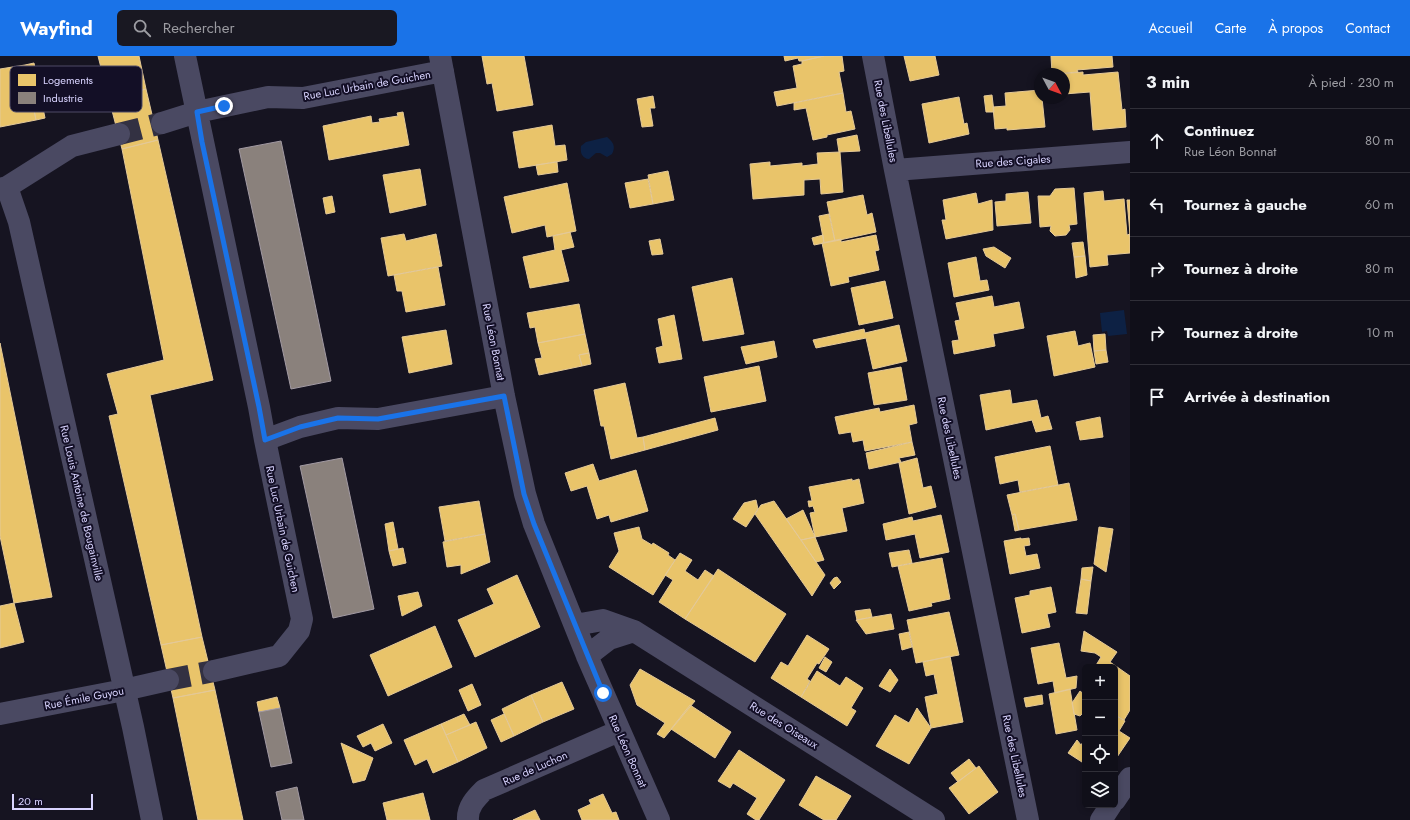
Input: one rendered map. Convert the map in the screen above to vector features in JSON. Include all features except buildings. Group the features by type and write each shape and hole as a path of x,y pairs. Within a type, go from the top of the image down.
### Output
{"street":[{"path":"185,56 197,112"},
{"name":"Rue des Libellules","path":"874,56 895,170 1028,820"},
{"name":"Rue Luc Urbain de Guichen","path":"162,123 197,112 268,97 303,98 441,63"},
{"name":"Rue Léon Bonnat","path":"441,63 524,494 534,524 587,656 659,820"},
{"name":"Rue Luc Urbain de Guichen","path":"197,112 302,619 300,631 279,656 214,671"},
{"path":"4,188 72,146 119,134"},
{"name":"Rue des Cigales","path":"895,170 1130,152"},
{"name":"Rue Louis Antoine de Bougainville","path":"4,188 19,222 133,727 152,820"},
{"path":"265,440 300,427 338,418 378,419 504,396"},
{"name":"Rue des Oiseaux","path":"575,625 603,620 634,631 934,820"},
{"path":"587,656 609,639 634,631"},
{"name":"Rue Émile Guyou","path":"0,714 168,680"},
{"name":"Rue de Luchon","path":"468,820 474,800 484,790 619,731"},
{"path":"1118,796 1130,778"},
{"path":"1101,820 1109,808"}],"water":[{"path":"607,137 613,144 614,149 612,154 607,157 600,153 596,153 589,159 583,156 581,153 581,146 586,142"},
{"path":"1124,310 1127,334 1108,336 1107,331 1102,332 1100,313"}],"tunnel":[{"path":"119,134 162,123"},
{"path":"168,680 214,671"}],"route":[{"path":"224,106 197,112 265,440 300,427 338,418 378,419 504,396 524,494 534,524 603,693"}]}
